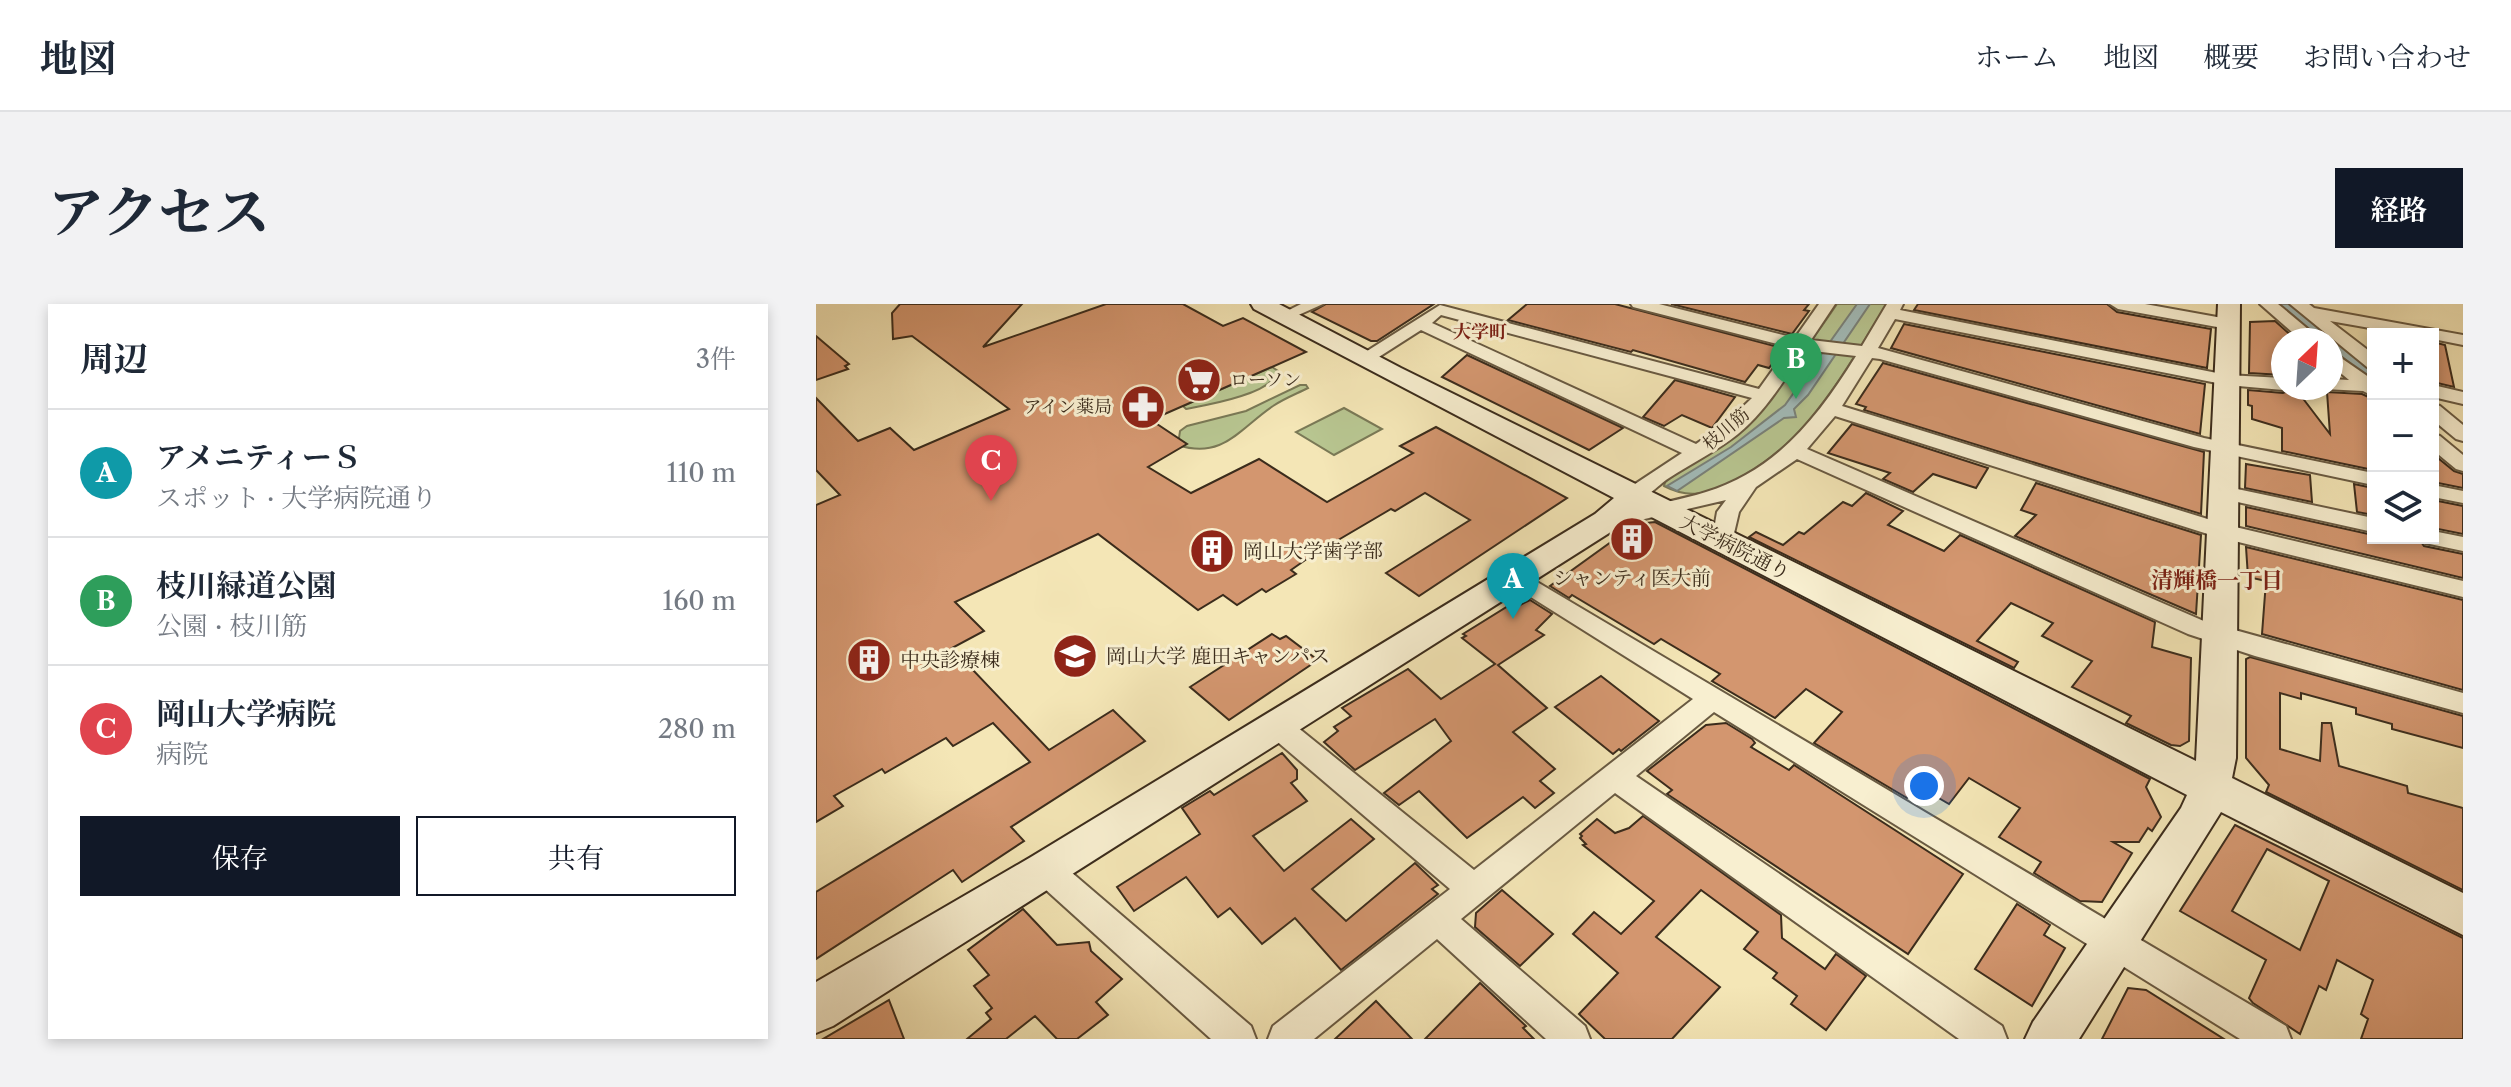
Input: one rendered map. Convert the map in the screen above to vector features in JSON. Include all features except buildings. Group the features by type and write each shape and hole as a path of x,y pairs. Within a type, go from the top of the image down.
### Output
{"street":[{"path":"1273,310 1315,304"},
{"path":"1639,304 1798,344 1866,352 2225,449 2367,478"},
{"name":"枝川筋","path":"1634,508 1649,480 1697,452 1743,418 1827,304"},
{"path":"2050,1039 2198,817 2210,788 2216,758 2228,314 2118,304"},
{"path":"2268,304 2297,328"},
{"path":"1365,358 1444,307 1762,395"},
{"path":"1723,541 1728,512 1749,483 1795,451 1830,408 1892,308 2227,380 2271,383"},
{"path":"2304,308 2402,328"},
{"path":"2304,308 2367,358"},
{"name":"大学病院通り","path":"1273,310 1634,508 1723,541 2463,915"},
{"path":"1419,323 1697,452"},
{"path":"2439,335 2463,340"},
{"path":"2343,366 2367,385"},
{"path":"2343,386 2367,388"},
{"path":"2439,392 2463,398"},
{"path":"1830,408 2222,531 2463,589"},
{"path":"2439,415 2463,435"},
{"path":"2439,445 2463,465"},
{"path":"1795,451 2219,636 2463,703"},
{"path":"816,1009 1046,870 1515,577 1634,508 1749,483"},
{"path":"2223,492 2367,524"},
{"path":"2439,492 2463,497"},
{"path":"2439,539 2463,544"},
{"path":"1515,577 2273,1039"},
{"path":"1286,1039 1713,698"},
{"path":"1276,725 1473,889"},
{"path":"1614,776 1989,1039"},
{"path":"1046,870 1238,1039"},
{"path":"1437,918 1572,1039"}],"green space":[{"path":"1837,304 1887,304 1838,382 1800,430 1754,469 1719,488 1688,494 1664,486 1666,479 1718,444 1762,402 1801,355"},
{"path":"1272,367 1278,371 1273,379 1252,392 1209,405 1186,409 1183,406"},
{"path":"1300,385 1308,388 1277,403 1219,445 1194,449 1178,445 1180,431 1187,426 1246,411"},
{"path":"1344,408 1382,429 1334,455 1296,432"}],"water":[{"path":"1857,304 1870,304 1808,395 1794,409 1796,417 1784,418 1677,491 1667,486 1731,447 1785,405"},
{"path":"2278,304 2290,304 2321,328 2307,328"},
{"path":"2343,346 2367,364 2367,377 2343,358"}],"place":[{"name":"ローソン","path":"1199,380"},
{"name":"枝川緑道公園","path":"1796,399"},
{"name":"アイン薬局","path":"1143,407"},
{"name":"岡山大学病院","path":"991,501"},
{"name":"シャンティ医大前","path":"1632,539"},
{"name":"岡山大学歯学部","path":"1212,551"},
{"name":"アメニティーＳ","path":"1513,619"},
{"name":"岡山大学 鹿田キャンパス","path":"1075,656"},
{"name":"中央診療棟","path":"869,660"}],"district":[{"name":"大学町","path":"1480,332"},
{"name":"清輝橋一丁目","path":"2217,580"}]}
